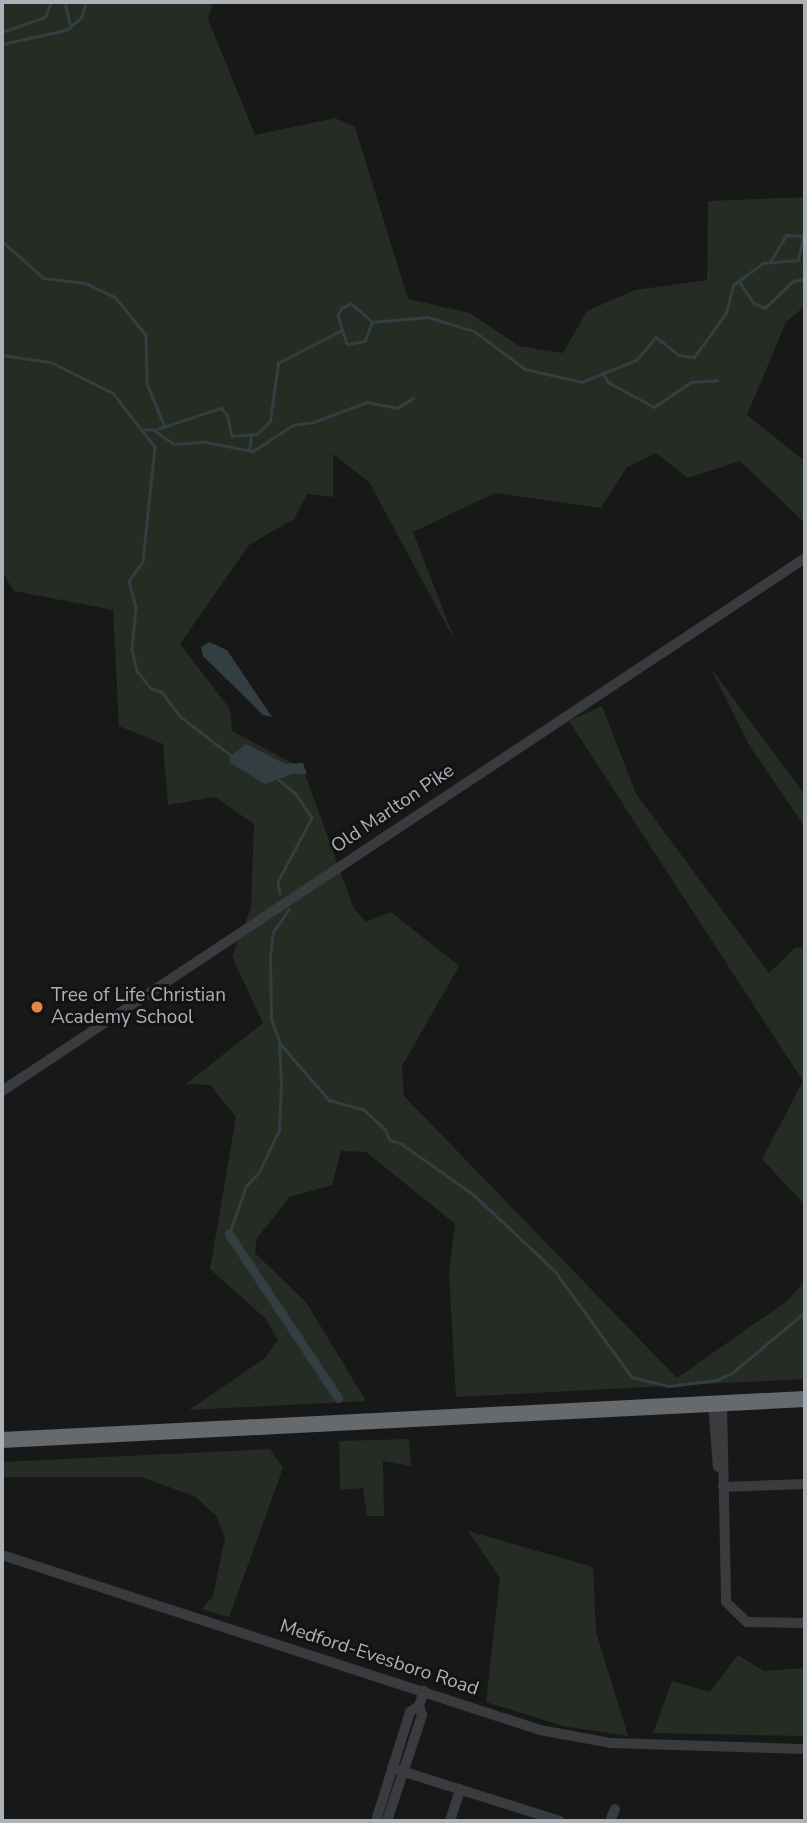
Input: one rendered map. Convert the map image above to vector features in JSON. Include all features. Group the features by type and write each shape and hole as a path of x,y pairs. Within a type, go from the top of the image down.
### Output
{"highway":[{"path":"2,1440 805,1399"}],"street":[{"name":"Old Marlton Pike","path":"2,1091 805,558"},
{"path":"717,1404 726,1602 747,1622 805,1623"},
{"path":"722,1483 805,1484"},
{"name":"Medford-Evesboro Road","path":"2,1555 517,1723 587,1740 805,1749"},
{"path":"387,1821 410,1712 419,1706 424,1691"},
{"path":"397,1770 560,1821"},
{"path":"376,1821 397,1770"},
{"path":"450,1821 460,1790"},
{"path":"610,1821 615,1809"}],"shaded area":[{"path":"2,2 213,2 208,19 255,135 335,118 355,127 408,299 470,313 519,346 563,353 587,311 635,290 707,280 708,201 805,197 805,306 786,322 747,415 805,461 805,523 740,461 688,478 656,453 627,467 601,508 495,493 413,532 456,643 369,482 333,454 333,497 307,494 294,519 249,545 180,644 230,709 232,731 303,769 354,909 366,922 391,912 459,966 402,1066 404,1096 677,1378 787,1301 805,1281 805,1379 456,1397 449,1272 455,1224 366,1152 341,1151 332,1185 290,1197 257,1238 255,1253 306,1302 366,1401 189,1410 265,1358 278,1340 265,1318 210,1269 236,1117 210,1085 186,1084 263,1023 232,957 251,908 254,824 215,797 168,805 163,744 119,726 113,610 14,591 2,572"},
{"path":"209,642 227,650 272,717 263,715 203,656 201,647"},
{"path":"710,667 805,795 805,827 749,745"},
{"path":"602,706 636,794 769,973 795,948 805,947 805,1205 762,1159 803,1081 569,721"},
{"path":"246,744 285,764 303,763 307,774 292,774 265,784 230,763 230,756"},
{"path":"409,1439 411,1466 383,1461 384,1516 367,1516 363,1488 340,1490 339,1441"},
{"path":"270,1449 283,1468 229,1617 202,1609 213,1596 225,1538 216,1516 196,1497 142,1477 2,1477 2,1462"},
{"path":"468,1531 593,1567 596,1632 628,1736 563,1726 486,1702 500,1578"},
{"path":"738,1655 764,1671 805,1668 805,1736 653,1733 672,1681 710,1692"}],"waterway":[{"path":"2,32 45,17 51,2"},
{"path":"65,2 71,27"},
{"path":"2,44 66,30 81,18 86,2"},
{"path":"770,262 786,235 805,236"},
{"path":"372,322 351,304 342,308 338,316 347,344 365,341 372,322 428,317 474,331 525,369 582,382 636,360 656,337 679,355 694,357 726,313 733,285 763,263 798,260 803,237"},
{"path":"2,241 44,278 85,283 115,297 146,335 147,383 164,425"},
{"path":"739,281 754,303 765,308 793,281 805,279"},
{"path":"144,429 154,430 221,408 227,414 232,436 257,434 270,421 278,363 340,331"},
{"path":"2,355 51,362 113,393 155,447 143,562 129,581 136,608 132,649 137,671 151,688 162,692 181,717 232,756"},
{"path":"603,373 608,382 654,407 691,382 717,380"},
{"path":"154,430 174,444 205,442 253,451 293,425 314,422 367,402 397,408 413,398"},
{"path":"249,451 251,437"},
{"path":"279,780 296,794 312,818 278,882 280,894"},
{"path":"229,1234 246,1186 259,1172 279,1130 279,1041 271,1019 270,956 273,932 289,909"},
{"path":"279,1042 329,1100 363,1109 385,1129 390,1140 402,1144 474,1195 535,1252 555,1271 632,1377 669,1386 717,1380 732,1373 805,1312"},
{"path":"229,1234 338,1398"}],"place":[{"name":"Tree of Life Christian Academy School","path":"37,1007"}]}
